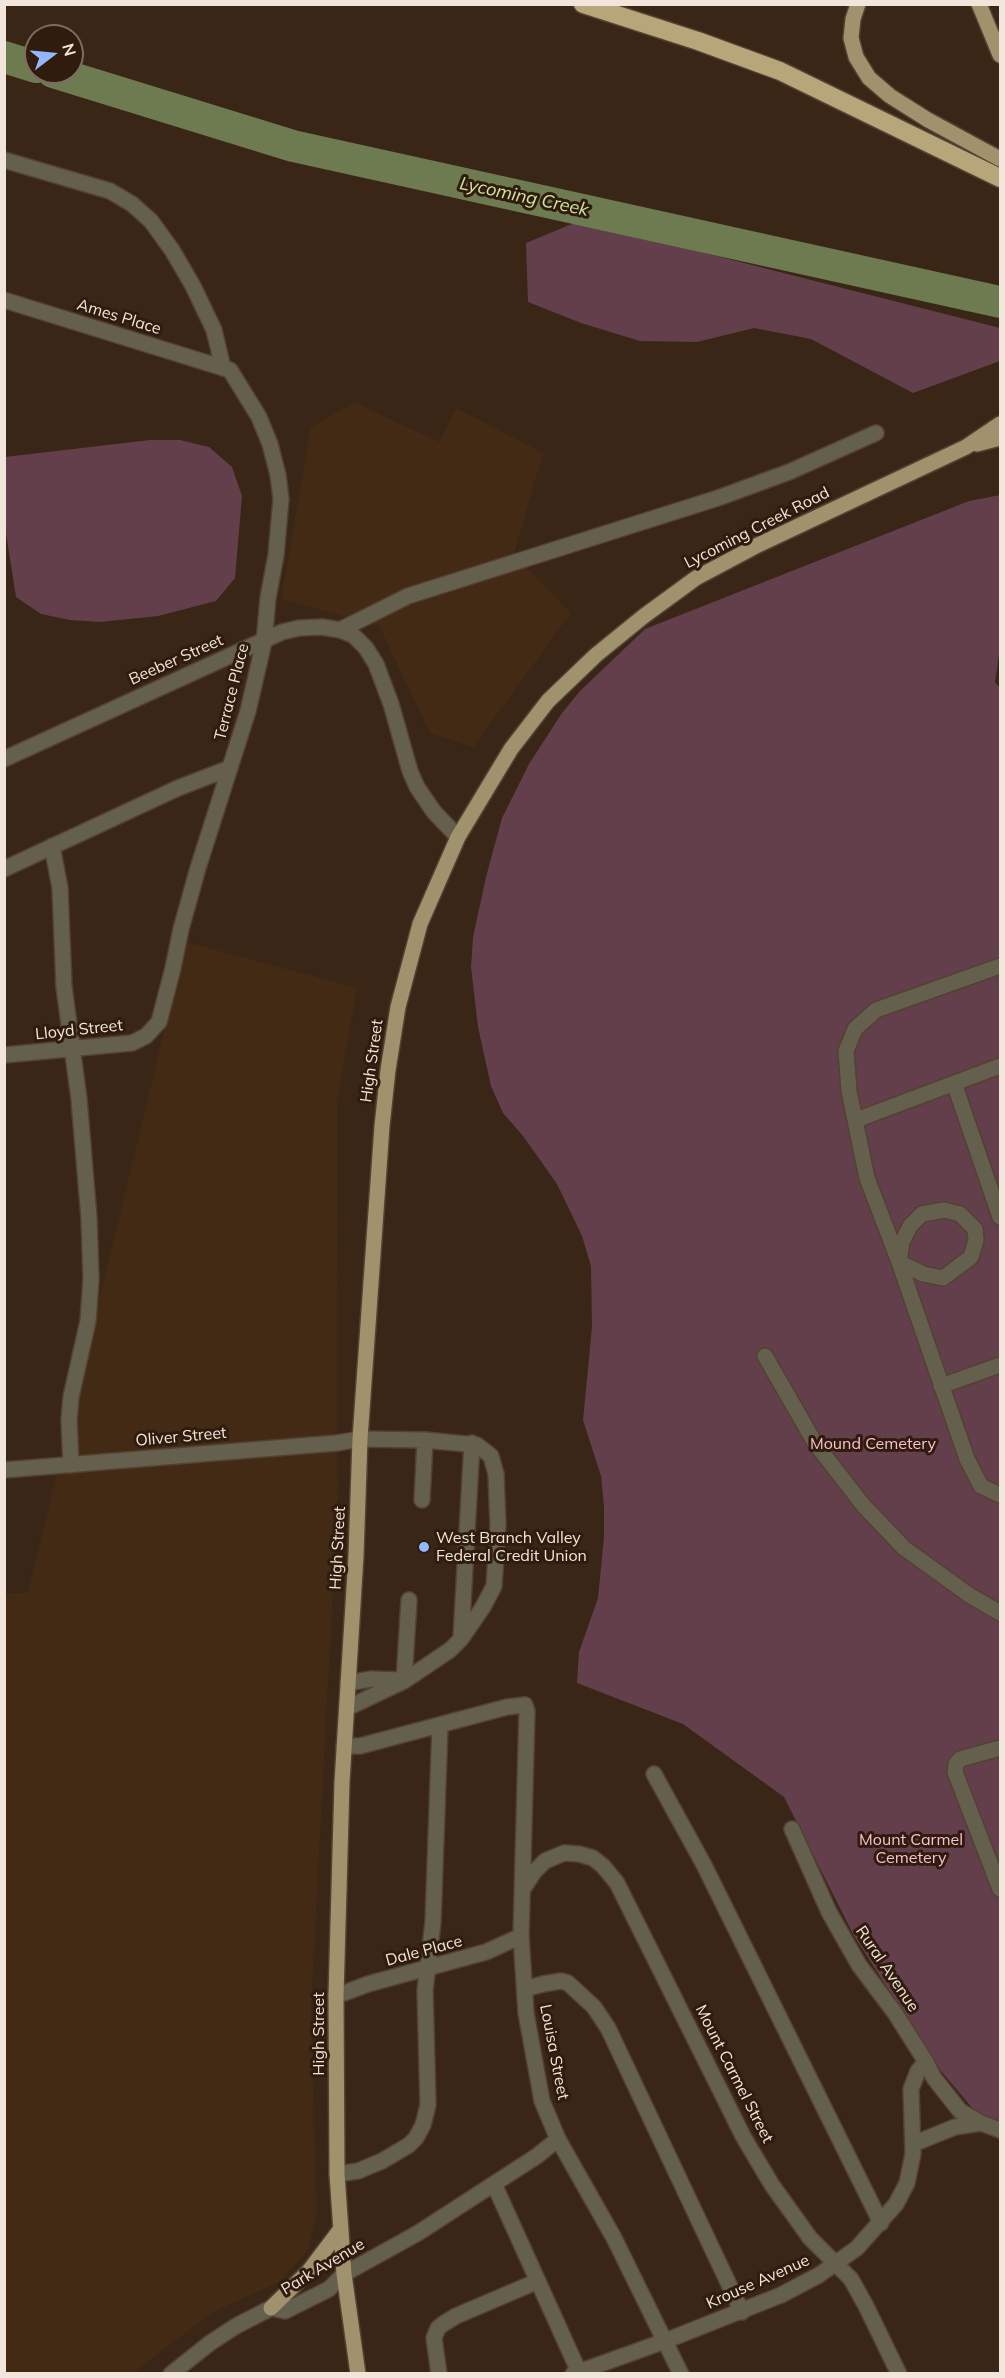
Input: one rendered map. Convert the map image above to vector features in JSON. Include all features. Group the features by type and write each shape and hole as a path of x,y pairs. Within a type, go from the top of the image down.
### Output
{"highway":[{"path":"583,4 698,41 780,71 1000,178"}],"main road":[{"path":"858,4 853,19 851,38 856,57 869,78 890,96 928,120 1000,159"},
{"path":"979,4 1000,55"},
{"name":"Lycoming Creek Road","path":"511,749 548,700 596,655 696,578 758,545 966,447 1000,424"},
{"name":"Lycoming Creek Road","path":"966,447 1000,438"},
{"name":"High Street","path":"358,2373 340,2230 337,2174 336,1996 344,1746 356,1556 360,1439 381,1126 389,1060 406,971 420,924 458,837 511,749"},
{"path":"271,2308 309,2271 340,2230"}],"street":[{"path":"4,160 110,191 132,204 151,221 172,250 193,286 214,330 223,368"},
{"name":"Ames Place","path":"4,300 223,368"},
{"name":"Terrace Place","path":"154,1030 161,1015 181,929 248,711 264,642 280,523 281,499 270,444 259,417 230,370 223,368"},
{"path":"340,630 408,596 718,498 789,472 876,434"},
{"name":"Beeber Street","path":"4,759 282,632 299,628 322,627 340,630 353,635 366,648 376,664 417,787 434,812 458,837"},
{"path":"4,869 178,788 230,768"},
{"path":"52,846 60,888 64,987 87,1194 91,1279 88,1321 71,1396 69,1420 71,1466"},
{"path":"1000,966 876,1010 855,1029 846,1051 849,1091 867,1178 968,1459 981,1486 1000,1495"},
{"name":"Lloyd Street","path":"4,1055 132,1043 154,1030"},
{"path":"856,1120 1000,1066"},
{"path":"954,1083 1000,1218 975,1229"},
{"path":"944,1210 960,1214 975,1229 976,1240 971,1257 943,1278 923,1274 899,1262 902,1242 910,1226 922,1214 944,1210"},
{"path":"765,1356 815,1443 863,1505 904,1548 969,1595 1000,1613"},
{"path":"941,1386 1000,1365"},
{"name":"Oliver Street","path":"4,1470 71,1466 360,1439 472,1443"},
{"path":"422,1500 425,1440"},
{"path":"461,1639 472,1443"},
{"path":"346,1708 404,1681 450,1650 461,1639 483,1607 494,1586 498,1525 496,1474 491,1456 472,1443"},
{"path":"404,1681 409,1600"},
{"path":"348,1683 387,1679 404,1681"},
{"name":"Louisa Street","path":"440,1726 507,1707 525,1705 527,1711 520,1936 533,2057 542,2101 558,2139 614,2238 681,2373"},
{"path":"337,2174 358,2171 382,2162 410,2145 423,2125 428,2105 425,1990 433,1922 440,1726 360,1746 344,1746"},
{"path":"1000,1748 960,1759 956,1764 955,1772 1000,1889"},
{"path":"654,1774 704,1865 881,2223"},
{"name":"Rural Avenue","path":"792,1829 829,1912 860,1965 895,2013 926,2062 934,2079 960,2111 981,2123 1000,2130"},
{"name":"Mount Carmel Street","path":"523,1889 534,1872 545,1861 564,1853 593,1858 617,1883 744,2138 772,2185 810,2238 851,2279 899,2373"},
{"name":"Dale Place","path":"336,1996 368,1984 428,1970 486,1952 520,1936"},
{"path":"525,1989 543,1984 568,1983 594,2007 608,2028 742,2312"},
{"name":"Krouse Avenue","path":"576,2373 742,2312 781,2295 837,2264 857,2248 896,2204 907,2183 913,2144 911,2089 918,2071 926,2062"},
{"path":"913,2144 955,2127 981,2123"},
{"name":"Park Avenue","path":"171,2373 210,2343 271,2308 285,2311 329,2289 344,2274 418,2233 537,2156 558,2139"},
{"path":"494,2184 576,2373"},
{"path":"439,2373 434,2338 443,2324 456,2316 538,2281"}],"shaded area":[{"path":"354,402 439,442 456,408 543,453 514,554 571,613 473,747 430,733 379,626 281,599 311,428"},
{"path":"186,942 357,988 337,1103 338,1492 311,2008 316,2212 309,2248 281,2281 213,2312 134,2373 5,2374 5,1594 28,1592"}],"green space":[{"path":"579,221 1000,328 1000,361 913,393 811,339 754,328 697,342 640,341 581,323 528,302 526,243"},
{"path":"150,440 180,440 209,447 232,467 242,496 235,578 216,601 158,616 100,622 70,620 41,614 16,597 5,527 5,457"},
{"path":"1000,495 1000,648 995,682 1000,688 1000,2141 941,2071 854,1936 784,1797 683,1724 577,1683 579,1652 598,1598 604,1537 601,1476 583,1420 592,1327 591,1266 582,1236 557,1184 523,1136 503,1113 491,1086 478,1027 471,967 473,937 502,818 529,764 562,713 580,691 645,629 969,501"}],"waterway":[{"name":"Lycoming Creek","path":"4,57 24,63"},
{"name":"Lycoming Creek","path":"84,82 293,146 1000,302"}],"place":[{"name":"West Branch Valley Federal Credit Union","path":"424,1547"}],"park label":[{"name":"Mound Cemetery","path":"873,1444"},
{"name":"Mount Carmel Cemetery","path":"911,1849"}]}
